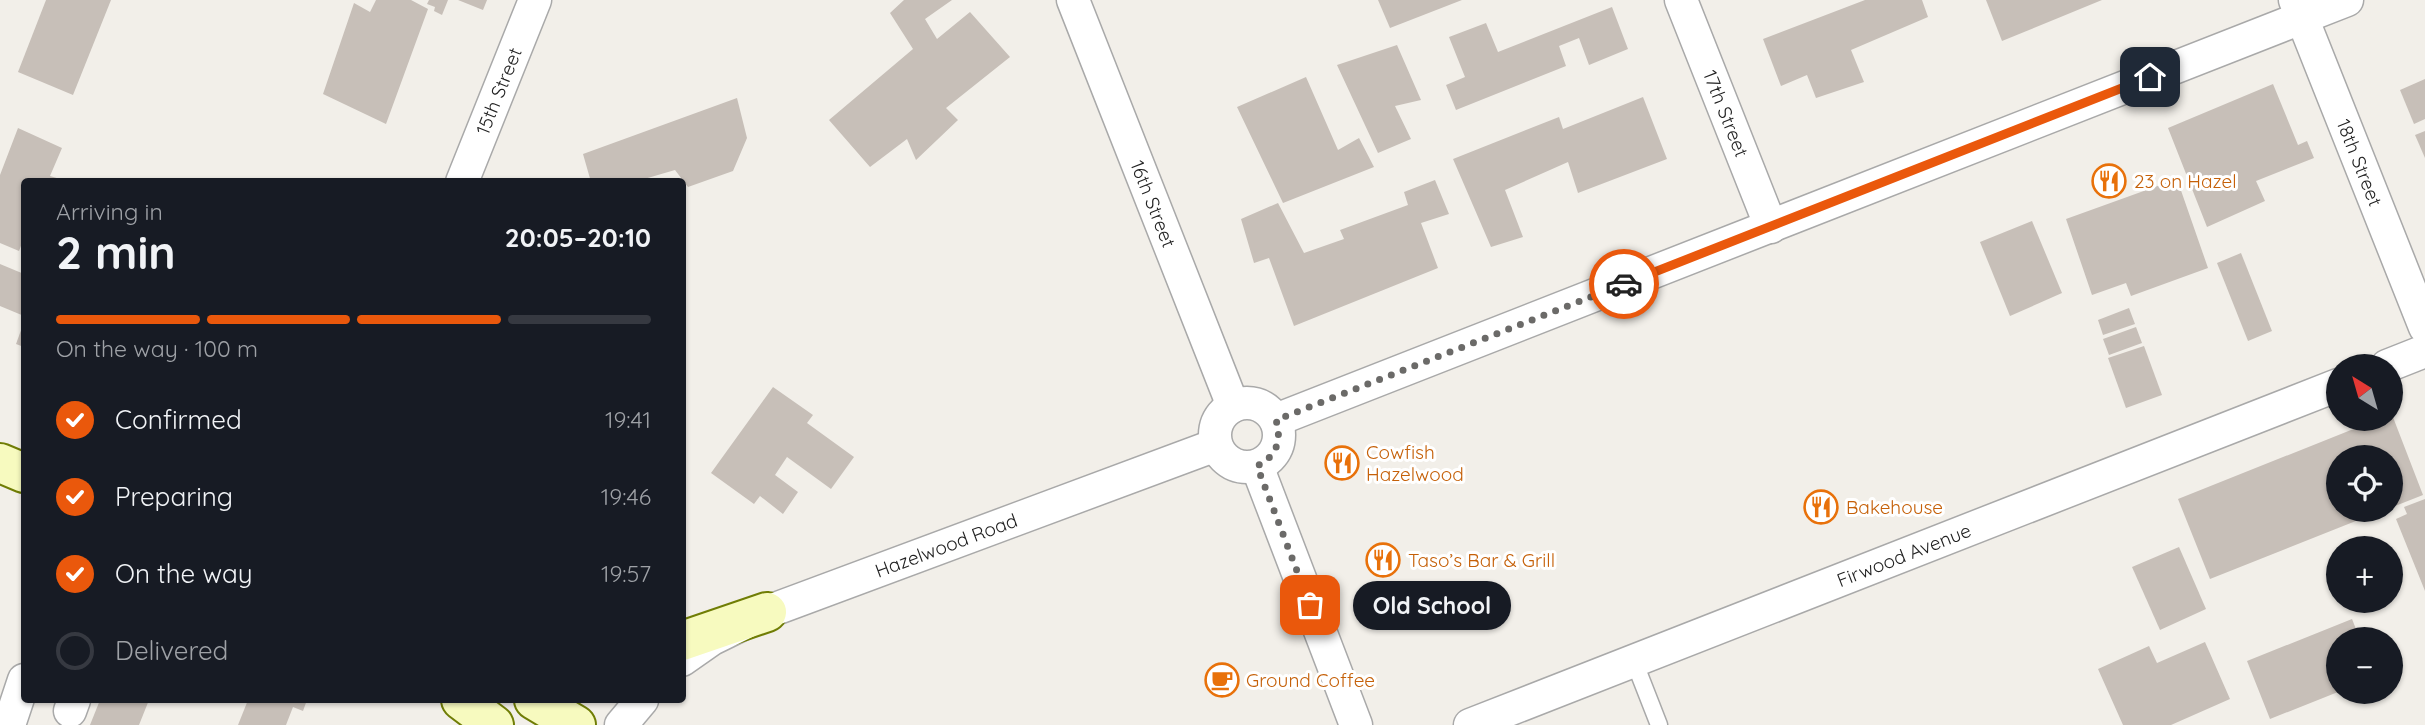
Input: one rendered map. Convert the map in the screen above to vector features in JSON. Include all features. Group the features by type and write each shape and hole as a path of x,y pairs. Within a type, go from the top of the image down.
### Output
{"main road":[{"path":"0,463 21,472"},
{"path":"686,640 767,612"},
{"path":"465,703 494,725"},
{"path":"539,703 576,725"}],"street":[{"name":"15th Street","path":"464,178 535,0"},
{"name":"16th Street","path":"1073,0 1233,406"},
{"name":"17th Street","path":"1681,0 1771,227"},
{"path":"1276,420 1771,227 2299,9 2347,0"},
{"name":"18th Street","path":"2299,9 2425,327"},
{"path":"2403,360 2425,351"},
{"name":"Firwood Avenue","path":"1470,725 2326,390"},
{"path":"1255,404 1266,408 1276,420 1280,435 1278,445 1266,462 1257,466 1237,466 1228,462 1216,445 1218,423 1233,406 1255,404"},
{"name":"Hazelwood Road","path":"686,657 712,639 767,612 1216,445"},
{"path":"1257,466 1356,725"},
{"path":"9,725 21,689"},
{"path":"621,725 639,703"}],"lane":[{"path":"1634,661 1659,725"}],"building":[{"path":"46,0 111,0 73,95 18,72"},
{"path":"376,0 411,0 428,9 386,124 323,94 354,3 370,12"},
{"path":"429,0 448,0 442,15 434,11 435,7 427,4"},
{"path":"458,0 487,0 483,10"},
{"path":"904,0 952,0 925,19 937,39 970,12 1010,57 946,108 958,120 916,160 907,139 870,167 829,120 913,49 890,13"},
{"path":"1378,0 1462,0 1390,28"},
{"path":"1865,0 1922,0 1928,17 1851,50 1864,82 1816,98 1807,75 1781,86 1763,39"},
{"path":"1986,0 2102,0 2002,41"},
{"path":"1612,7 1628,49 1589,65 1579,38 1559,46 1566,66 1456,110 1446,85 1465,77 1449,37 1486,23 1498,52"},
{"path":"1397,45 1421,100 1395,106 1411,139 1378,153 1337,65"},
{"path":"1306,77 1338,150 1359,138 1374,167 1283,203 1237,107"},
{"path":"2425,79 2425,119 2414,124 2400,90"},
{"path":"2273,84 2298,145 2307,141 2314,158 2256,181 2265,201 2207,227 2168,128"},
{"path":"1643,97 1667,159 1578,193 1568,162 1505,190 1523,237 1491,247 1453,159 1559,117 1563,129"},
{"path":"737,98 747,138 733,171 688,187 686,178 681,178 675,170 648,178 590,178 583,154"},
{"path":"18,128 62,148 50,176 57,178 21,178 19,251 0,243 0,175"},
{"path":"2425,131 2425,158 2415,135"},
{"path":"2177,179 2208,268 2131,296 2126,283 2092,295 2066,219"},
{"path":"1435,180 1449,214 1421,223 1438,268 1294,326 1269,258 1254,263 1241,219 1278,203 1304,253 1344,239 1340,230 1408,205 1404,192"},
{"path":"2032,221 2062,293 2010,316 1980,242"},
{"path":"2241,253 2272,331 2248,341 2217,263"},
{"path":"0,264 21,273 21,315 0,306"},
{"path":"2129,308 2135,324 2103,335 2098,320"},
{"path":"2136,327 2142,343 2109,355 2103,339"},
{"path":"21,330 21,346 16,344"},
{"path":"2144,346 2162,395 2126,408 2108,358"},
{"path":"773,387 813,415 807,423 854,457 831,489 787,457 775,475 798,492 783,514 760,496 754,504 711,473"},
{"path":"2348,431 2398,431 2423,495 2403,503 2403,445 2326,445 2326,522 2353,522 2210,579 2178,499"},
{"path":"2425,499 2425,591 2397,522 2403,522 2403,516 2407,514 2404,507"},
{"path":"2179,547 2206,609 2160,630 2132,567"},
{"path":"2352,619 2355,627 2332,627"},
{"path":"2326,629 2326,697 2270,719 2247,661"},
{"path":"2205,642 2230,699 2171,725 2123,725 2098,669 2149,646 2157,663"},
{"path":"99,703 148,703 139,725 90,725"},
{"path":"247,703 306,703 303,711 293,707 286,725 238,725"}],"way so far":[{"path":"1310,605 1257,466 1266,462 1278,445 1280,435 1276,420 1624,284"}],"place":[{"name":"23 on Hazel","path":"2109,181"},
{"name":"Cowfish Hazelwood","path":"1342,463"},
{"name":"Bakehouse","path":"1821,507"},
{"name":"Taso’s Bar & Grill","path":"1383,560"},
{"name":"Old School","path":"1310,605"},
{"name":"Ground Coffee","path":"1222,680"}],"route":[{"path":"1624,284 2150,77"}]}
